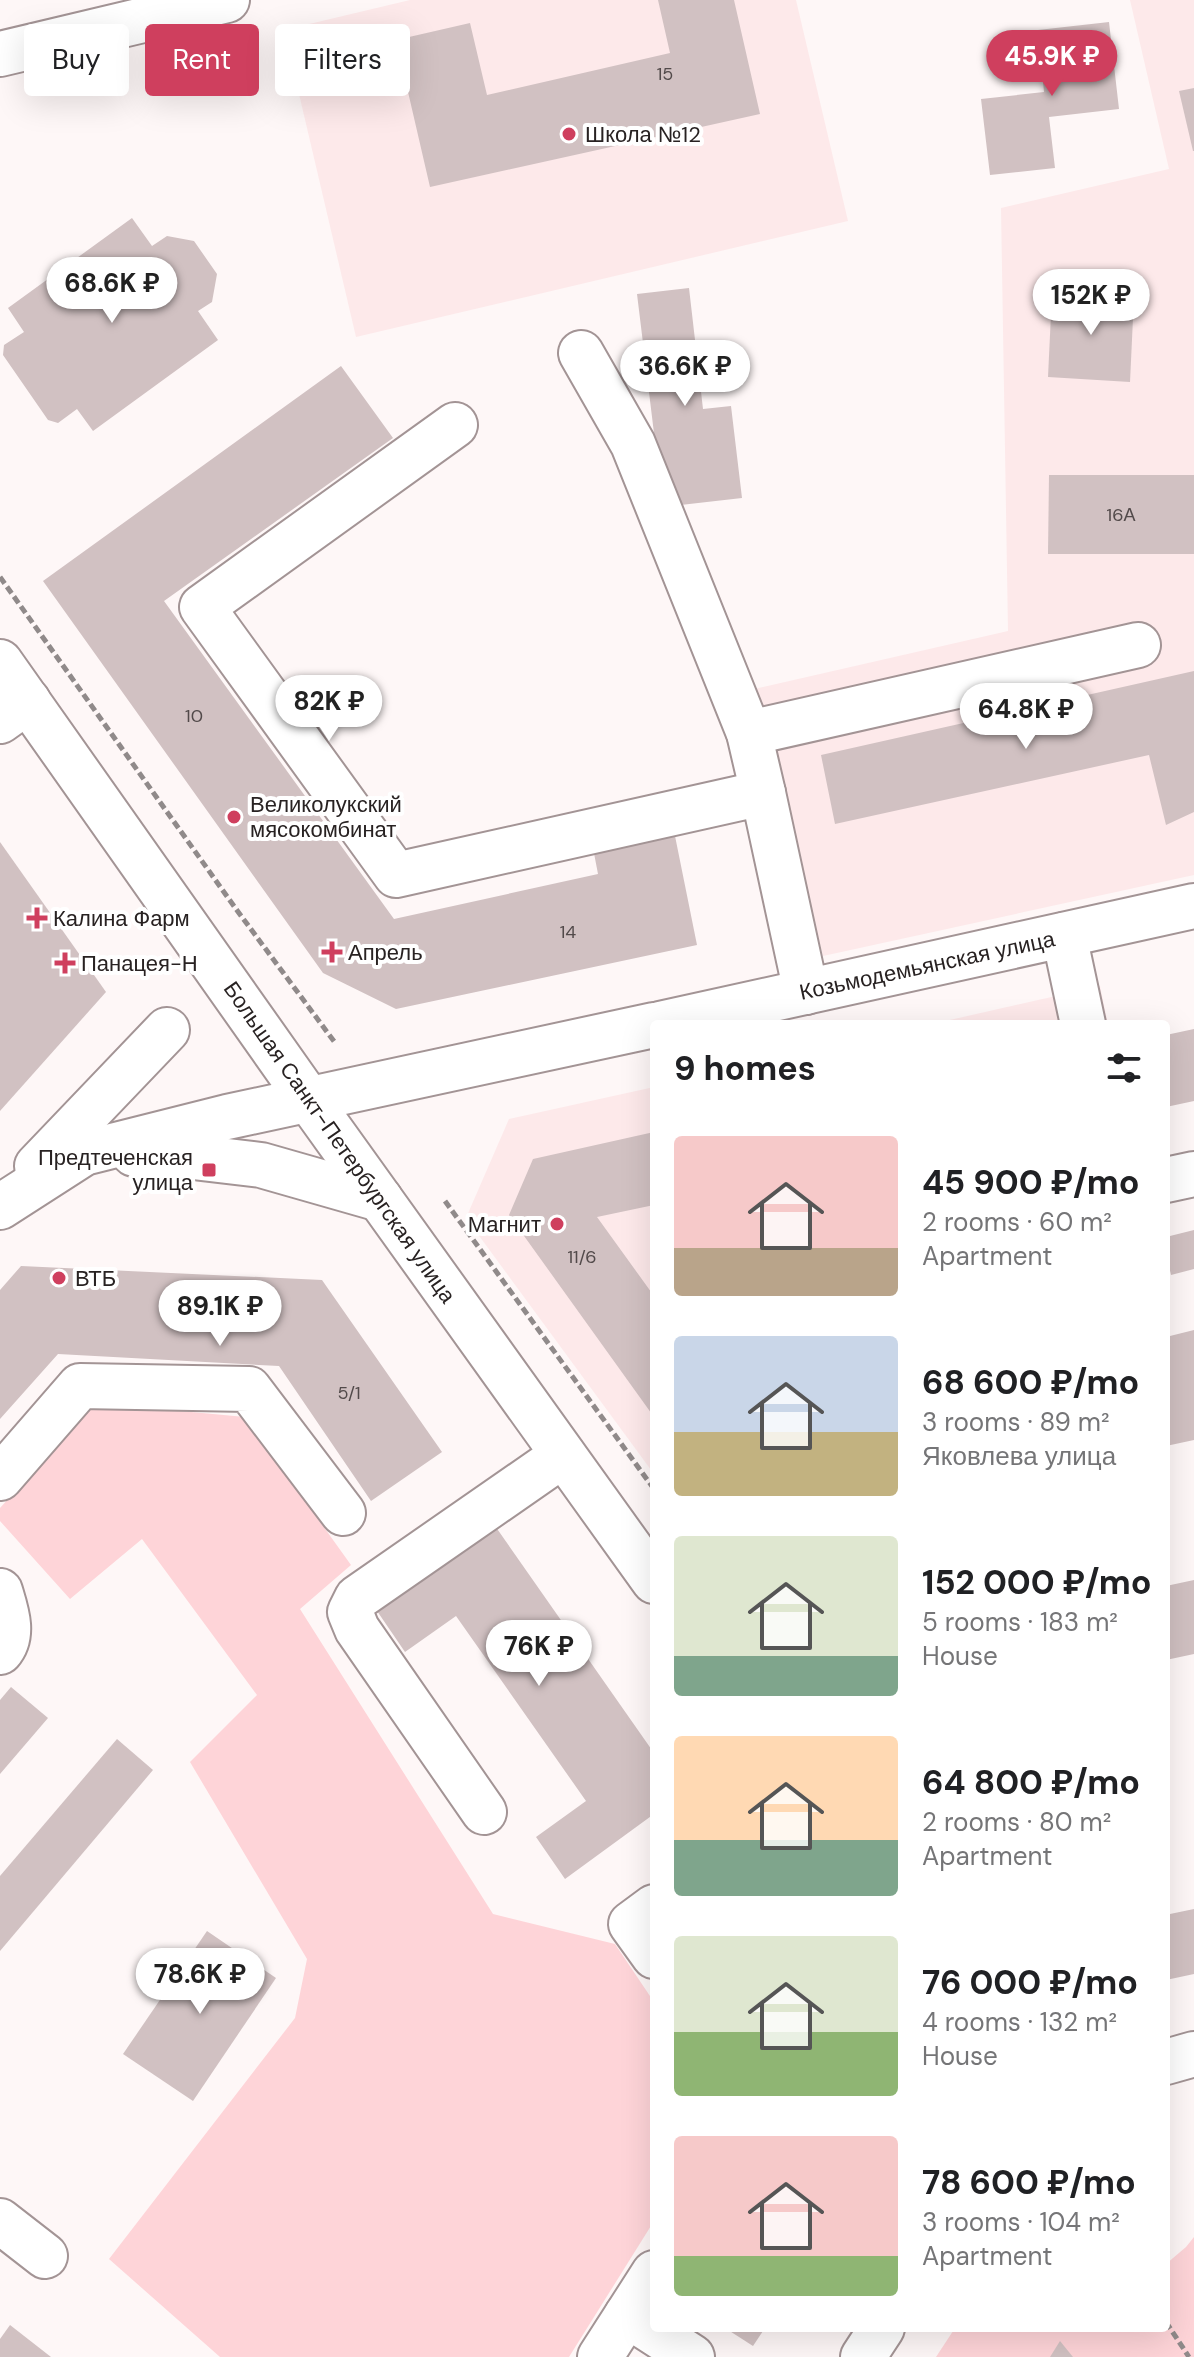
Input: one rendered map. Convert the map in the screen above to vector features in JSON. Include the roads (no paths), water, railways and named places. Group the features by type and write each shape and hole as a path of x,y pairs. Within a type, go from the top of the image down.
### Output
{"street":[{"path":"0,54 202,3"},
{"path":"581,353 633,444 749,733 806,992"},
{"path":"455,425 202,607 396,875 763,793"},
{"path":"749,733 1138,645"},
{"name":"Большая Санкт-Петербургская улица","path":"0,662 14,711 309,1100 650,1575"},
{"name":"Козьмодемьянская улица","path":"711,1019 806,992 1194,906"},
{"path":"1064,935 1082,1020"},
{"name":"Козьмодемьянская улица","path":"309,1100 650,1027"},
{"path":"0,1206 167,1030"},
{"path":"0,1206 84,1153 309,1100"},
{"path":"84,1153 176,1155 261,1165 380,1199"},
{"path":"1170,1179 1194,1174"},
{"path":"0,1478 80,1386 249,1389 343,1513"},
{"path":"484,1812 357,1629 350,1612 357,1598 563,1455"},
{"path":"0,1591 9,1621 6,1645 0,1652"},
{"path":"650,1910 631,1924 650,1950"},
{"path":"1170,2061 1194,2054"},
{"path":"0,2221 45,2256"},
{"path":"600,2357 650,2279"},
{"path":"627,2315 650,2330"},
{"path":"653,2332 692,2357"},
{"path":"863,2357 879,2332"}],"place":[{"name":"Школа №12","path":"569,134"},
{"name":"Великолукский мясокомбинат","path":"234,817"},
{"name":"Калина Фарм","path":"37,918"},
{"name":"Апрель","path":"332,952"},
{"name":"Панацея-Н","path":"65,963"},
{"name":"Предтеченская улица","path":"209,1170"},
{"name":"Магнит","path":"557,1224"},
{"name":"ВТБ","path":"59,1278"}]}
